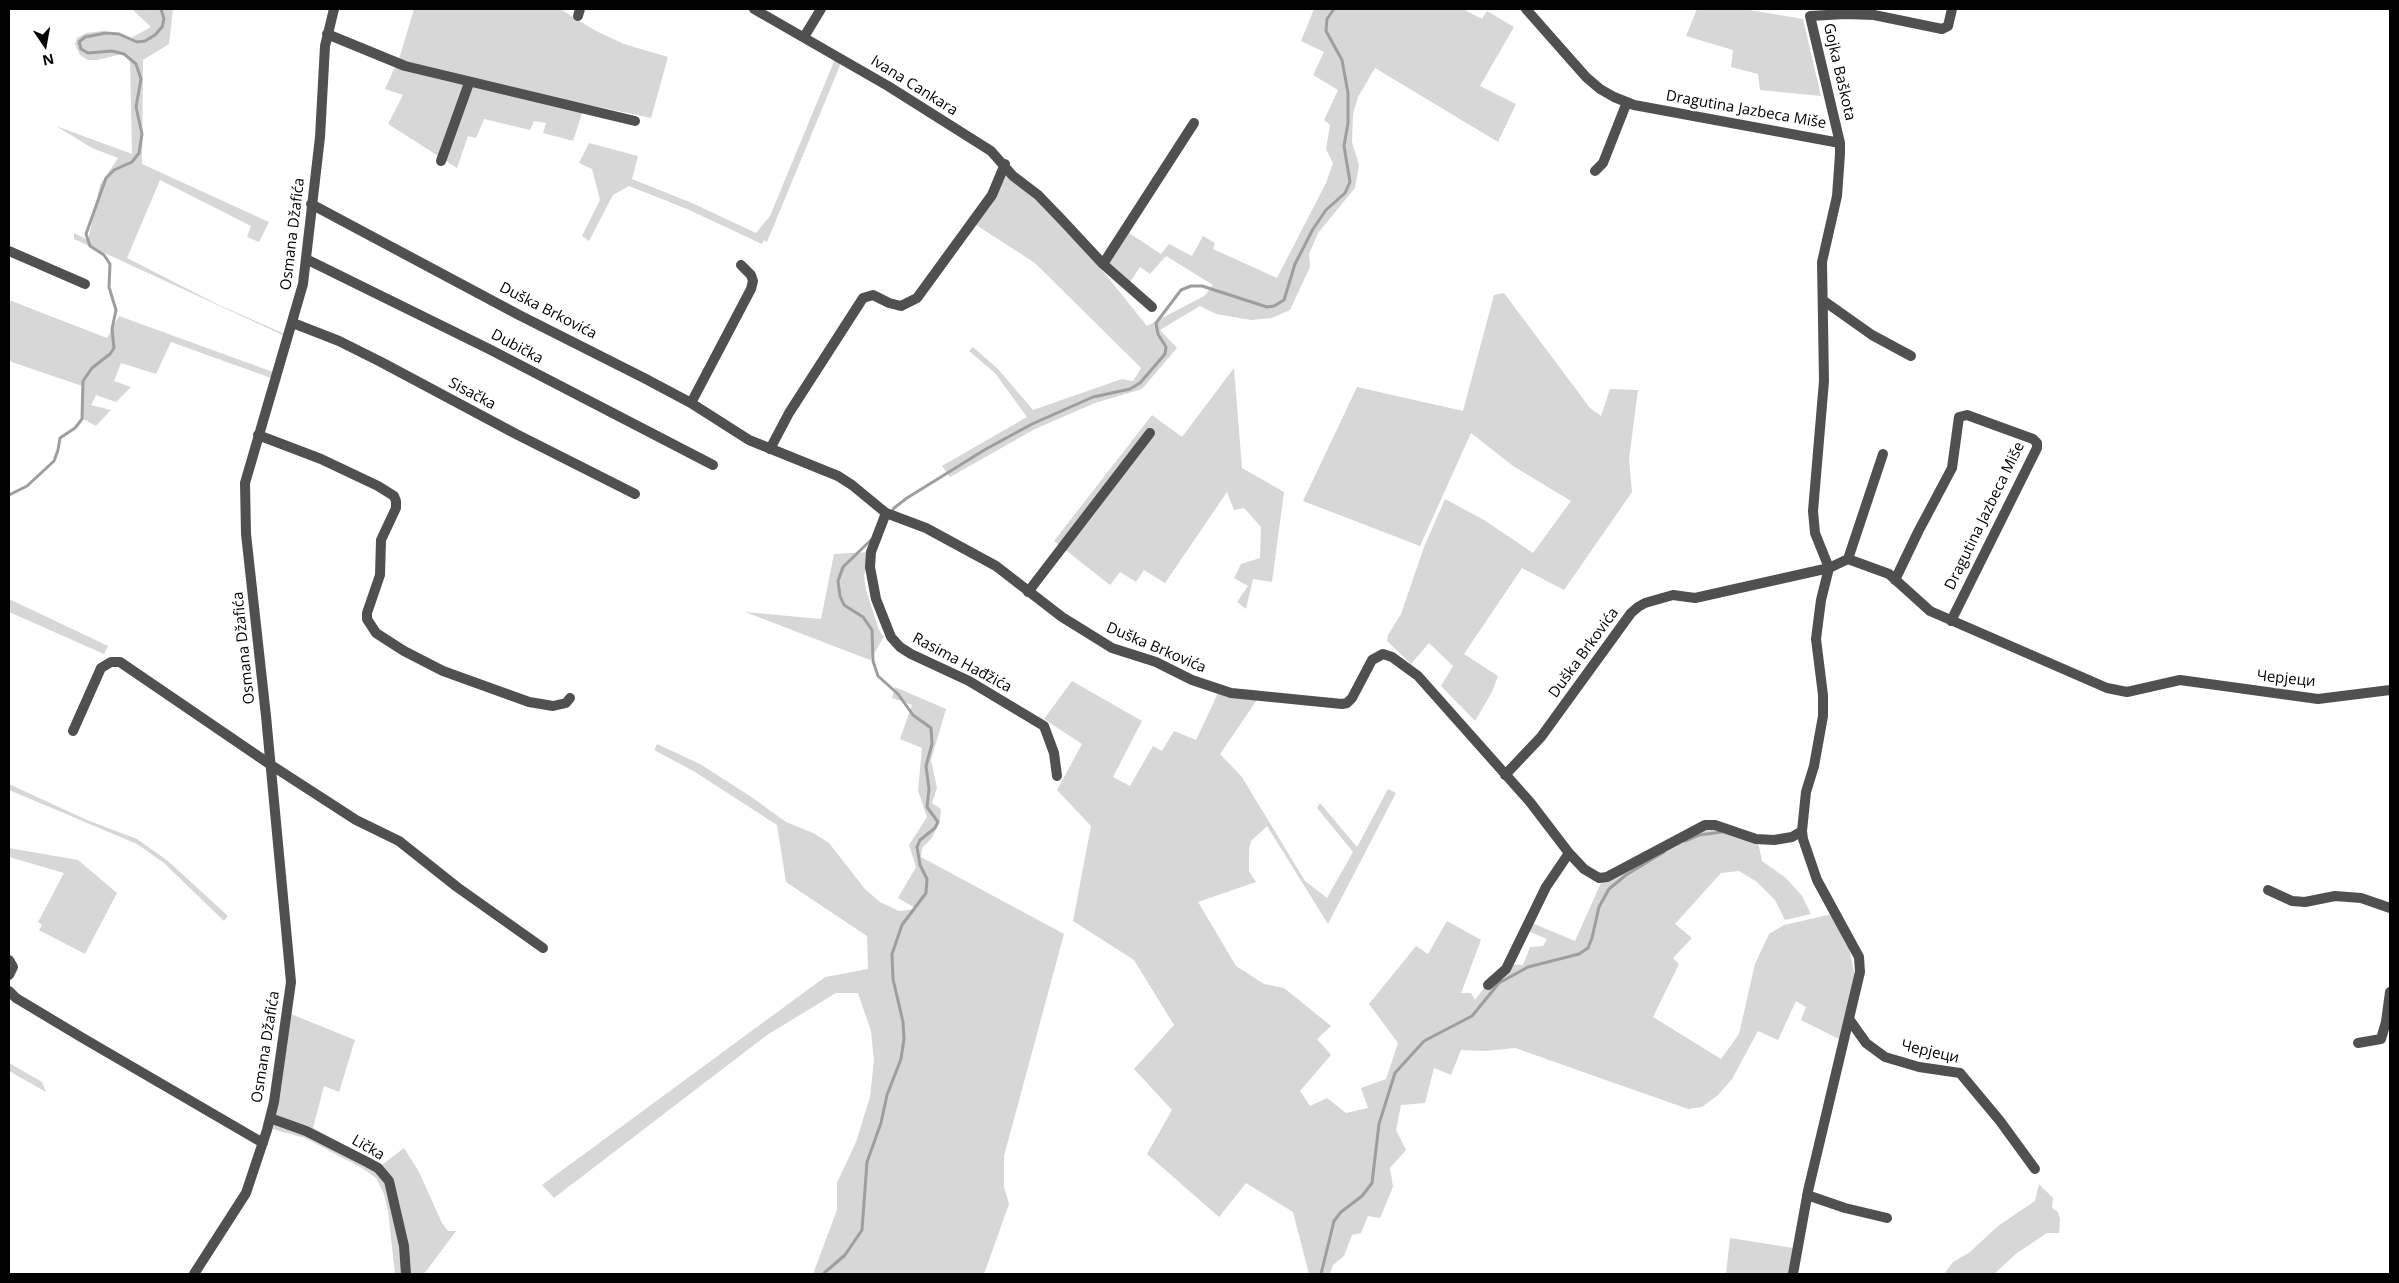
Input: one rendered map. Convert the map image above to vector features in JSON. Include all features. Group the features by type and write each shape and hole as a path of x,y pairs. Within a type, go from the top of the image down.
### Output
{"street":[{"name":"Osmana Džafića","path":"194,1274 246,1193 270,1118 286,1029 292,971 244,505 245,482 272,384 293,323 303,284 320,138 323,67 327,34 334,9"},
{"name":"Ivana Cankara","path":"754,9 804,36 990,151 1005,164 1013,176 1038,195 1103,264 1152,307"},
{"path":"804,36 821,9"},
{"name":"Dragutina Jazbeca Miše","path":"1526,9 1586,77 1600,89 1627,102 1840,143 1837,196 1822,262 1824,381 1813,511 1815,532 1830,568"},
{"name":"Gojka Baškota","path":"1840,143 1810,16 1836,14 1874,15 1942,29 1948,26 1952,9"},
{"path":"327,34 405,66 469,83 635,121"},
{"path":"441,161 469,83"},
{"path":"1595,171 1603,163 1627,102"},
{"path":"1103,264 1194,123"},
{"path":"770,449 789,413 862,299 873,295 902,306 917,298 992,195 1005,164"},
{"name":"Duška Brkovića","path":"311,204 691,403 749,440 838,476 886,513 957,543 996,566 1028,592 1085,633 1112,648 1156,662 1199,682 1231,692 1333,704 1347,703 1372,660 1380,655 1387,655 1418,676 1530,802 1569,853 1584,869 1599,878 1607,877 1705,825 1715,825 1756,839 1774,840 1792,836 1802,831"},
{"path":"9,251 85,284"},
{"name":"Dubička","path":"306,259 488,349 713,465"},
{"path":"691,403 751,289 751,275 741,265"},
{"path":"1824,301 1872,334 1911,356"},
{"name":"Sisačka","path":"293,323 339,341 382,362 516,434 635,494"},
{"name":"Dragutina Jazbeca Miše","path":"1896,580 1918,532 1952,468 1959,417 1967,415 2033,439 2038,443 2037,448 1951,621"},
{"path":"1028,592 1150,433"},
{"path":"258,435 321,459 384,489 394,496 396,508 381,540 380,575 367,613 367,619 376,633 404,651 443,671 529,702 553,706 566,703 570,698"},
{"path":"1848,559 1883,454"},
{"name":"Rasima Hađžića","path":"886,513 872,552 870,567 876,599 891,637 900,647 911,654 969,681 1044,726 1054,752 1057,776"},
{"path":"1792,1274 1807,1195 1858,985 1859,957 1814,872 1802,831 1806,792 1814,766 1823,716 1823,695 1816,639 1821,600 1830,568 1848,559 1872,566 1896,580 1930,611 1951,621"},
{"name":"Duška Brkovića","path":"1505,775 1541,737 1619,628 1638,607 1645,603 1673,595 1695,598 1830,568"},
{"name":"Черјеци","path":"1951,621 2065,668 2107,688 2127,692 2180,680 2318,699 2390,690"},
{"path":"73,731 101,668 114,661 131,669 271,765 356,820 399,841 456,886 543,948"},
{"path":"1488,985 1506,970 1546,887 1569,853"},
{"path":"2268,890 2292,901 2305,902 2335,896 2361,898 2390,908"},
{"path":"9,960 13,967 9,974"},
{"path":"9,991 16,998 81,1037 263,1142"},
{"path":"2358,1043 2381,1038 2386,1022 2390,992"},
{"name":"Черјеци","path":"1849,1019 1866,1044 1885,1057 1919,1067 1960,1073 2000,1121 2035,1169"},
{"name":"Lička","path":"270,1118 306,1131 367,1162 378,1168 389,1180 404,1246 406,1274"},
{"path":"1807,1195 1845,1208 1887,1218"}],"shaded area":[{"path":"132,9 173,9 169,44 143,60 142,164 269,222 259,242 247,237 251,226 160,180 127,258 219,305 285,334 285,336 74,239 74,233 88,240 100,185 118,158 92,148 56,126 132,154 130,59 122,54 97,60 88,60 80,55 75,44 77,38 86,33 103,31 131,38 151,27"},
{"path":"414,9 560,9 596,31 624,44 668,57 651,118 585,104 573,141 543,133 546,123 534,121 530,130 484,119 476,138 468,136 457,168 388,124 403,95 385,89 400,56"},
{"path":"1314,9 1463,9 1482,19 1487,11 1514,27 1480,86 1516,104 1498,142 1375,68 1358,97 1353,114 1352,142 1359,165 1355,188 1318,233 1309,254 1310,267 1290,310 1272,318 1251,320 1216,314 1200,306 1160,330 1177,348 1142,389 1095,403 1035,429 950,477 942,466 1027,417 995,373 969,351 973,347 998,369 1033,410 1122,379 1133,381 1141,368 1035,263 973,223 1005,169 1090,255 1147,326 1204,296 1213,285 1166,256 1150,274 1140,267 1130,282 1109,264 1123,229 1161,254 1169,244 1192,256 1203,236 1215,243 1213,249 1277,278 1326,183 1333,163 1326,149 1330,125 1324,120 1338,90 1313,75 1324,52 1301,41"},
{"path":"1697,9 1744,9 1803,19 1821,96 1760,90 1758,74 1731,67 1733,50 1686,36"},
{"path":"835,59 841,63 767,242 764,240 762,244 687,209 629,186 613,195 589,241 582,236 600,200 592,169 579,163 589,143 638,156 632,179 692,203 756,233 770,216"},
{"path":"1504,293 1590,408 1601,416 1610,389 1638,390 1629,459 1632,492 1564,590 1522,568 1464,654 1498,676 1492,692 1475,721 1441,686 1453,666 1429,643 1411,664 1387,641 1388,635 1401,614 1424,547 1445,499 1484,520 1533,553 1571,501 1513,466 1471,433 1420,546 1303,501 1357,387 1463,411 1494,295"},
{"path":"9,300 107,338 119,316 273,372 271,378 171,342 156,374 121,363 114,381 131,387 116,402 96,395 91,405 111,410 96,426 82,418 82,386 9,361"},
{"path":"1234,368 1242,468 1284,492 1272,582 1253,579 1246,609 1237,602 1248,586 1234,578 1241,564 1260,558 1261,527 1244,508 1234,510 1227,492 1165,583 1144,570 1136,582 1120,572 1110,585 1054,541 1152,415 1182,437"},
{"path":"870,552 864,576 866,590 879,630 884,637 870,660 745,612 821,619 834,554"},
{"path":"9,599 108,646 104,654 9,612"},
{"path":"1072,681 1142,721 1113,777 1130,786 1153,746 1162,751 1174,731 1196,740 1221,687 1263,691 1220,754 1242,777 1305,881 1327,898 1353,852 1317,808 1320,803 1357,847 1388,789 1396,793 1328,924 1267,826 1251,841 1249,850 1249,871 1256,882 1198,902 1236,966 1264,984 1284,988 1331,1026 1317,1039 1331,1055 1300,1091 1310,1106 1327,1098 1346,1113 1368,1108 1361,1088 1386,1079 1398,1043 1369,1004 1416,946 1428,954 1447,921 1481,940 1461,993 1471,993 1475,1000 1493,976 1510,964 1523,965 1530,947 1543,946 1547,939 1528,931 1532,923 1575,941 1604,876 1695,825 1757,838 1762,861 1786,878 1802,896 1811,914 1785,920 1775,900 1757,882 1739,871 1721,873 1675,924 1692,938 1673,958 1679,964 1653,1017 1721,1059 1739,1034 1755,964 1769,934 1784,925 1832,914 1849,946 1855,977 1839,1039 1801,1020 1806,1007 1796,1001 1778,1040 1758,1031 1732,1079 1718,1095 1702,1107 1688,1109 1515,1048 1485,1051 1461,1050 1451,1075 1434,1068 1425,1103 1401,1105 1396,1130 1406,1150 1390,1168 1393,1187 1380,1218 1368,1216 1361,1233 1352,1235 1344,1256 1333,1265 1330,1274 1309,1274 1293,1212 1246,1183 1219,1217 1147,1154 1172,1110 1134,1069 1174,1025 1134,960 1073,921 1091,826 1057,790 1082,744 1044,719"},
{"path":"895,687 946,709 931,760 937,788 932,803 941,809 940,820 932,838 922,848 921,857 1064,934 1004,1156 1004,1187 1009,1204 984,1274 813,1274 837,1210 837,1183 856,1142 870,1097 874,1061 871,1031 858,993 836,993 767,1035 554,1198 542,1185 825,977 868,969 867,936 786,882 777,825 695,772 654,750 657,744 700,764 786,822 813,833 829,843 865,889 880,902 899,911 917,909 898,898 916,867 909,845 927,817 918,791 922,748 900,739 912,705 892,698"},
{"path":"9,784 87,820 137,839 168,861 228,916 224,921 164,863 137,844 9,790"},
{"path":"9,848 78,860 117,893 85,954 39,930 42,925 38,922 64,873 9,857"},
{"path":"291,1014 355,1040 339,1092 324,1086 313,1128 382,1165 404,1148 419,1172 442,1223 448,1231 456,1231 424,1274 395,1274 388,1211 384,1194 376,1178 362,1168 305,1138 265,1127"},
{"path":"9,1063 42,1082 46,1092 9,1071"},
{"path":"2039,1184 2053,1198 2052,1208 2058,1212 2060,1219 2059,1233 2047,1233 2017,1253 1994,1274 1944,1274 1953,1262 1970,1252 1998,1226 2035,1201"},
{"path":"1730,1238 1793,1248 1789,1274 1726,1274"}],"waterway":[{"path":"9,495 27,486 54,461 60,438 75,428 82,419 83,381 92,368 110,354 114,348 112,329 116,310 109,287 110,264 104,255 90,246 86,234 106,178 114,170 132,162 139,153 142,134 136,107 141,79 136,64 124,54 112,51 88,53 81,49 79,42 85,37 106,33 119,34 137,42 145,41 155,35 162,27 164,19 161,9"},
{"path":"891,514 894,508 907,498 986,449 1032,424 1093,397 1130,389 1140,383 1165,354 1166,347 1158,334 1156,323 1181,290 1191,286 1202,286 1267,307 1274,306 1284,300 1295,264 1313,229 1326,210 1345,193 1350,182 1344,146 1348,123 1348,93 1342,60 1326,31 1327,19 1334,9"},
{"path":"823,1274 845,1255 862,1230 867,1162 881,1123 887,1095 901,1059 904,1039 903,1022 893,979 892,954 902,925 926,893 927,879 920,865 917,847 920,840 935,828 938,822 927,807 929,789 926,766 932,744 931,728 913,715 898,694 878,676 873,661 872,630 863,617 844,605 840,596 838,581 843,567 871,540"},
{"path":"1685,841 1699,835 1722,832"},
{"path":"1321,1274 1334,1221 1341,1212 1362,1196 1372,1183 1379,1124 1395,1073 1424,1041 1472,1016 1499,983 1528,967 1579,954 1588,948 1599,907 1609,889 1626,875 1664,852"}]}
